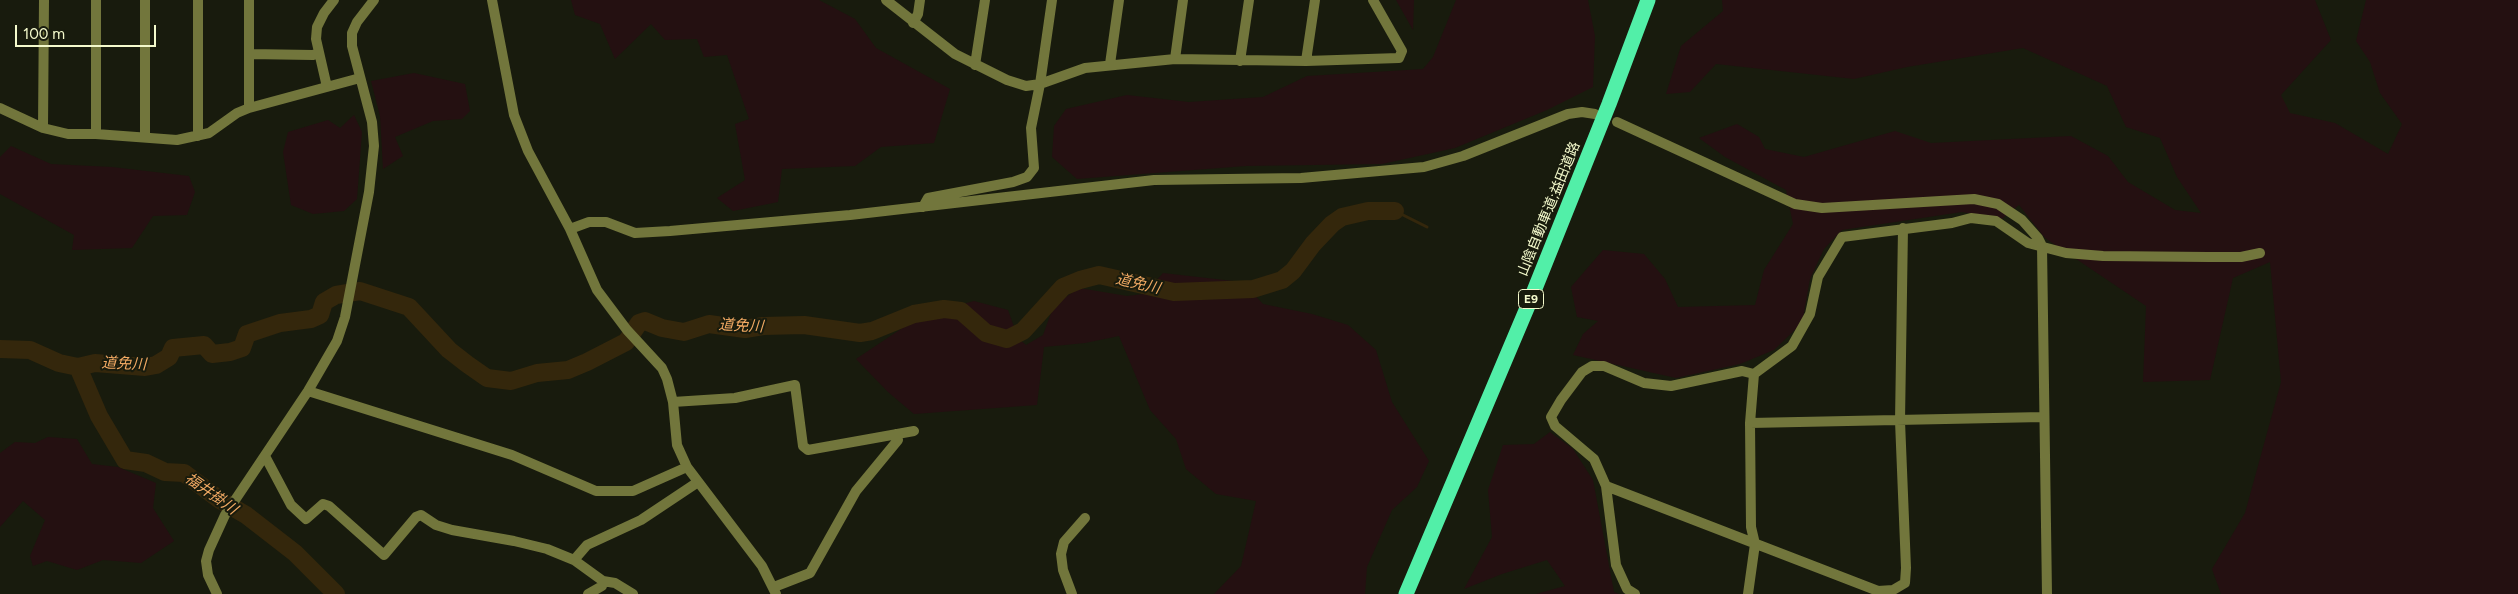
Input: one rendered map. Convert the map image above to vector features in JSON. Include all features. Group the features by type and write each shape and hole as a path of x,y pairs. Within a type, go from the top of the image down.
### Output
{"highway":[{"name":"山陰自動車道;益田道路","path":"1406,594 1530,301 1609,104 1648,0"}],"street":[{"path":"43,128 44,0"},
{"path":"96,0 96,134"},
{"path":"145,0 145,137"},
{"path":"198,0 198,136"},
{"path":"249,108 250,0"},
{"path":"327,87 316,40 317,27 334,0"},
{"path":"217,594 208,575 206,561 225,515 308,391 340,333 368,192 374,146 372,122 352,46 352,33 360,16 374,0"},
{"path":"492,0 514,115 520,133 570,229 596,290 627,330 662,368 673,402 677,445 687,467 762,566 775,590 810,573 856,491 898,440 896,434"},
{"path":"886,0 955,54 1006,80 1026,86 1040,84 1085,68 1175,59 1240,61 1399,58 1402,51 1373,0"},
{"path":"913,23 918,14 920,0"},
{"path":"975,65 986,0"},
{"path":"923,207 928,198 1013,182 1027,177 1034,168 1031,128 1040,84 1052,0"},
{"path":"1110,64 1119,0"},
{"path":"1175,59 1184,0"},
{"path":"1240,61 1249,0"},
{"path":"1306,60 1315,0"},
{"path":"249,54 313,55 319,53"},
{"path":"0,108 43,128 68,134 96,134 177,140 209,133 237,113 249,108 360,78"},
{"path":"570,229 589,222 606,222 635,233 923,207 1154,180 1301,178 1424,167 1463,156 1568,114 1582,112 1595,114"},
{"path":"1617,122 1795,204 1822,208 1974,199 1998,204 2022,220 2038,238 2042,246 2047,594"},
{"path":"1748,594 1755,544 1751,528 1750,423 1754,374 1792,346 1810,314 1818,288 1818,277 1842,237 1952,223 1971,218 1996,221 2028,243 2066,253 2103,256 2241,257 2260,253"},
{"path":"1606,486 1878,591 1894,590 1904,583 1906,568 1900,420 1903,228"},
{"path":"1635,594 1627,589 1616,565 1606,486 1594,459 1555,426 1551,417 1582,372 1592,366 1604,366 1644,383 1671,386 1742,371 1754,374"},
{"path":"673,402 735,398 795,385 803,446 808,450 914,431"},
{"path":"308,391 512,455 596,490 633,491 687,467"},
{"path":"1750,423 2043,417"},
{"path":"265,456 291,505 306,519 323,504 329,506 384,556 416,517 421,515 436,525 452,530 514,541 574,560 603,581 615,583 633,594"},
{"path":"574,560 587,545 641,520 698,482"},
{"path":"1072,594 1063,570 1061,554 1064,542 1084,518"},
{"path":"588,594 602,586 603,581"}],"shaded area":[{"path":"571,0 819,0 855,19 876,48 950,89 934,143 881,147 855,166 782,169 778,202 733,211 717,198 745,180 735,124 749,119 727,55 704,57 697,39 665,40 651,24 615,59 600,24 575,15"},
{"path":"1396,0 1414,0 1413,30"},
{"path":"1456,0 1588,0 1595,36 1593,87 1547,110 1455,148 1382,164 1246,166 1077,179 1052,157 1054,126 1066,109 1127,95 1189,102 1263,97 1307,76 1423,69 1433,57"},
{"path":"1722,0 2315,0 2331,40 2281,95 2290,113 2335,123 2388,154 2402,124 2380,93 2370,62 2356,41 2366,0 2518,0 2518,594 2221,594 2212,569 2245,513 2281,382 2270,262 2233,278 2210,380 2143,382 2146,306 2045,238 2019,205 2002,219 1962,212 1842,230 1824,249 1810,279 1802,323 1774,350 1740,364 1676,378 1573,355 1583,334 1598,321 1577,317 1571,287 1603,250 1644,254 1665,279 1678,307 1755,305 1764,270 1793,224 1786,190 1725,157 1699,138 1737,124 1759,137 1765,149 1804,157 1895,131 1931,143 2071,136 2108,156 2128,182 2175,210 2201,213 2177,177 2160,138 2126,127 2107,86 2023,48 1907,67 1854,79 1716,64 1690,92 1666,94 1681,46 1723,11"},
{"path":"414,73 465,84 470,111 462,119 433,121 395,137 403,156 383,169 380,116 371,81"},
{"path":"354,115 362,132 357,199 344,211 313,214 291,205 283,152 288,132 328,120 340,128"},
{"path":"11,146 51,164 112,167 189,176 195,192 187,215 153,216 132,248 72,250 74,235 0,194 0,157"},
{"path":"1163,273 1242,282 1263,304 1312,314 1348,325 1376,350 1392,402 1429,461 1417,487 1392,510 1367,567 1365,594 1214,594 1241,566 1256,501 1216,494 1186,469 1176,439 1150,410 1119,336 1085,343 1044,347 1037,405 914,414 888,392 856,359 922,315 974,301 1008,310 1018,338 1026,345 1043,335 1054,305 1079,288 1127,296 1144,294"},
{"path":"1550,432 1573,449 1593,480 1614,592 1619,594 1536,594 1565,586 1547,560 1502,574 1464,589 1492,537 1488,490 1503,445 1534,444"},
{"path":"48,437 77,439 92,464 118,467 156,483 153,508 174,541 141,563 103,560 77,570 47,561 33,566 30,556 45,520 23,501 0,527 0,453 15,442 35,443"}],"waterway":[{"name":"道免川","path":"0,349 30,350 59,363 78,367 95,363 145,367 156,365 169,357 173,348 204,345 212,354 230,352 242,348 247,334 280,323 311,319 320,315 324,302 336,295 360,291 409,307 449,350 467,364 487,378 511,381 537,373 568,370 587,362 626,342 639,323 645,321 662,328 684,332 709,324 745,329 763,326 804,325 860,333 872,331 914,314 944,309 961,311 986,333 1007,339 1023,331 1063,287 1080,280 1099,275 1174,292 1253,289 1282,280 1293,271 1313,244 1332,224 1342,217 1368,211 1395,211"},
{"path":"1395,211 1427,227"},
{"name":"福井掛川","path":"78,367 99,416 125,460 146,463 165,472 184,473 220,500 246,515 295,553 336,594"}]}
